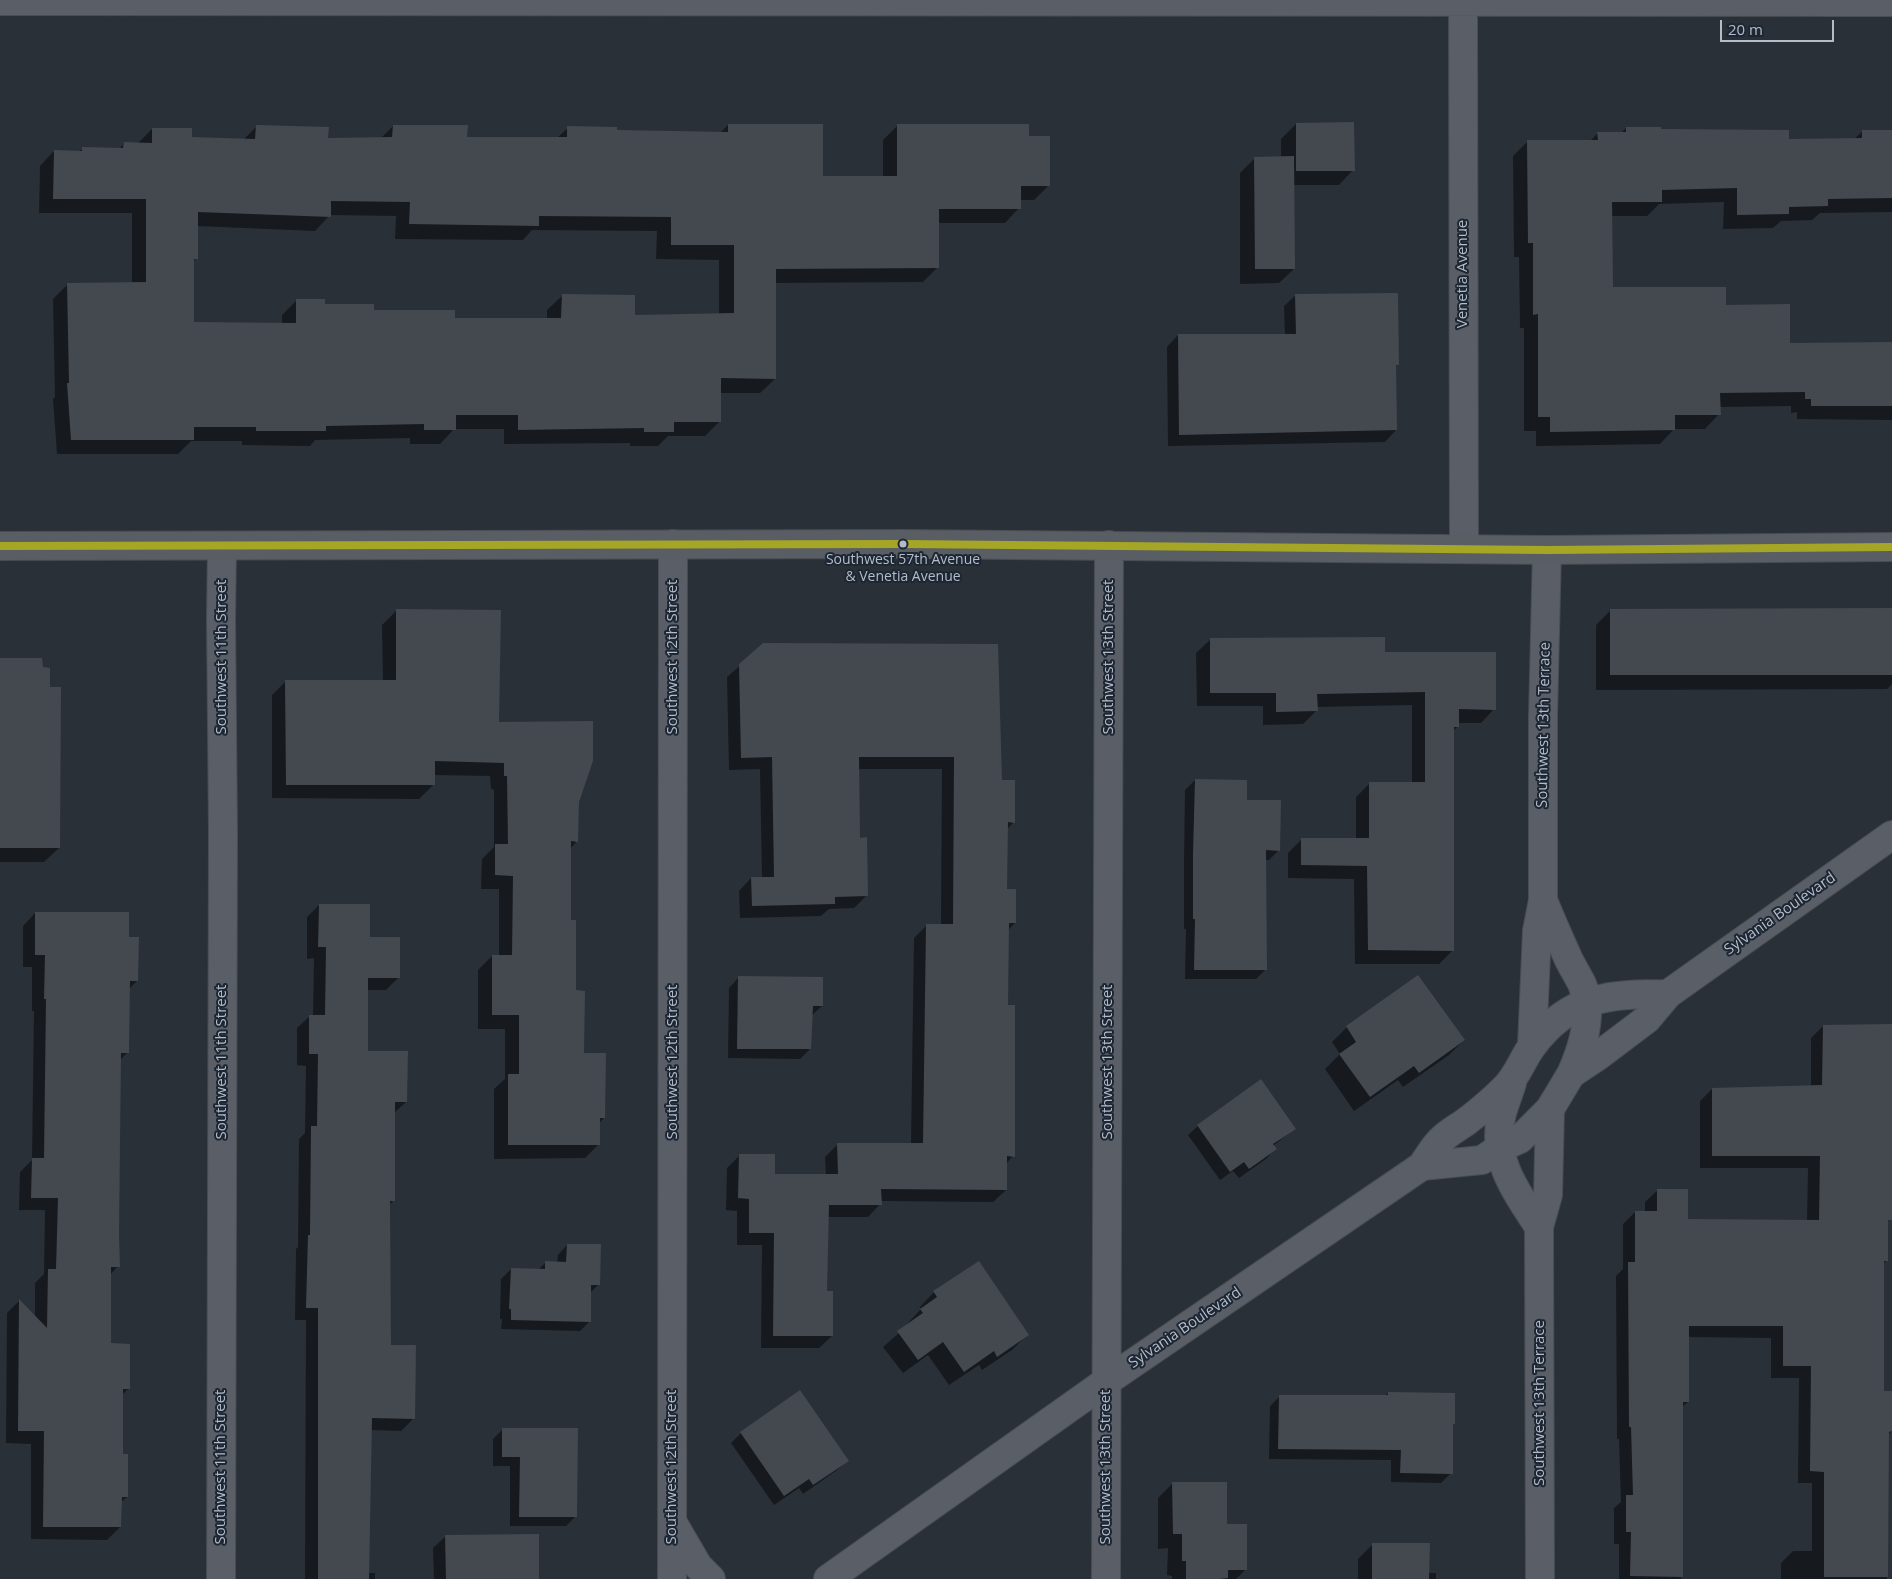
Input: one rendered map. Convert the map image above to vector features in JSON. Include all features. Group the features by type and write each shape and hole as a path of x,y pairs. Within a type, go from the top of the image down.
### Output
{"main road":[{"path":"0,546 1109,545 1547,550 1892,547"}],"street":[{"path":"0,1 1463,0 1892,2"},
{"name":"Venetia Avenue","path":"1463,0 1464,549"},
{"name":"Southwest 12th Street","path":"672,1579 674,544"},
{"name":"Southwest 13th Street","path":"1106,1579 1109,545"},
{"name":"Southwest 11th Street","path":"221,1579 222,546"},
{"name":"Southwest 13th Terrace","path":"1532,1045 1536,931 1543,900 1543,716 1547,550"},
{"name":"Sylvania Boulevard","path":"1422,1166 1482,1160 1500,1148 1520,1139 1550,1110 1571,1074 1647,1019 1668,994 1885,846"},
{"name":"Southwest 13th Terrace","path":"1543,900 1569,960 1583,985 1586,1002 1586,1030 1571,1074"},
{"name":"Sylvania Boulevard","path":"828,1579 1107,1380 1422,1166 1442,1139 1489,1104 1513,1081 1532,1045 1548,1027 1571,1009 1586,1002 1603,998 1638,994 1668,994"},
{"path":"1513,1081 1502,1114 1500,1148 1505,1172 1539,1228"},
{"name":"Southwest 13th Terrace","path":"1540,1579 1539,1228 1548,1195 1550,1110"},
{"path":"672,1522 698,1566 711,1579"}],"building":[{"path":"1354,122 1355,171 1296,171 1296,123"},
{"path":"728,124 823,124 823,176 897,176 897,124 1029,124 1029,136 1050,136 1050,186 1021,186 1021,209 939,209 939,268 776,269 776,379 721,378 721,422 674,422 674,432 644,432 644,428 518,430 518,415 456,415 456,430 424,430 424,424 326,426 326,431 256,431 256,427 194,427 194,440 71,440 67,383 69,383 67,283 146,282 146,199 53,199 54,150 82,151 82,147 123,148 124,142 152,143 152,128 192,128 192,137 255,139 256,125 329,127 328,138 392,137 393,125 468,125 467,137 567,137 567,126 617,127 617,130 728,132","holes":["331,201 410,202 409,224 539,226 539,216 671,217 671,245 734,245 734,313 635,315 635,295 562,294 561,318 455,318 455,310 374,310 374,304 325,304 325,299 296,299 296,323 194,322 194,259 198,259 198,212 331,217"]},
{"path":"1626,127 1789,130 1789,139 1862,138 1862,130 1892,130 1892,198 1828,199 1828,206 1789,207 1789,214 1737,215 1737,188 1662,190 1662,202 1612,202 1613,287 1726,287 1726,305 1790,304 1790,343 1892,342 1892,406 1811,406 1811,399 1805,399 1805,392 1720,393 1721,415 1675,415 1675,430 1550,432 1550,417 1538,417 1538,314 1533,315 1533,243 1528,243 1527,140 1598,140 1597,132 1626,132"},
{"path":"1294,156 1295,269 1255,269 1254,157"},
{"path":"1398,293 1399,365 1396,365 1397,430 1179,435 1178,334 1296,334 1295,294"},
{"path":"1892,608 1892,675 1610,675 1610,609"},
{"path":"396,609 501,610 499,722 593,721 593,761 579,802 578,842 571,841 571,920 576,920 576,990 585,991 584,1053 606,1053 605,1118 600,1118 600,1145 508,1145 508,1074 519,1074 519,1015 492,1015 492,955 512,955 513,876 495,875 495,844 508,844 507,776 504,776 504,763 435,761 435,785 286,785 285,680 396,680"},
{"path":"1385,637 1385,652 1496,652 1496,710 1459,709 1459,727 1454,727 1454,951 1368,950 1367,866 1301,865 1301,838 1369,838 1369,782 1425,782 1425,692 1317,694 1318,711 1276,712 1276,693 1210,693 1210,638"},
{"path":"763,643 998,644 1002,780 1015,780 1015,823 1008,822 1007,889 1016,889 1016,923 1009,923 1008,1005 1015,1005 1015,1157 1007,1156 1007,1190 881,1189 882,1205 829,1205 827,1291 833,1291 833,1336 773,1336 774,1233 749,1233 749,1199 738,1198 739,1154 775,1154 775,1174 838,1174 837,1143 923,1143 926,924 953,924 954,757 859,757 860,838 867,837 868,896 835,897 835,904 752,906 751,877 774,877 772,757 741,758 739,664"},
{"path":"0,658 42,658 43,667 50,668 50,687 61,687 60,848 0,848"},
{"path":"1195,779 1247,780 1247,800 1281,800 1280,851 1266,850 1267,970 1194,970 1193,854"},
{"path":"319,904 370,904 370,937 400,937 400,978 368,978 368,1051 408,1051 407,1102 395,1102 395,1201 390,1201 391,1345 416,1345 415,1419 372,1418 369,1579 318,1579 318,1308 306,1308 308,1235 310,1235 311,1126 317,1126 318,1054 309,1054 309,1015 325,1015 326,947 318,947"},
{"path":"35,912 129,912 129,937 139,937 138,981 130,981 129,1053 121,1053 120,1267 111,1267 111,1343 130,1344 130,1389 123,1389 123,1454 128,1454 128,1497 122,1497 121,1527 43,1527 44,1431 18,1431 19,1299 47,1328 48,1269 56,1269 58,1198 31,1198 32,1158 44,1158 45,955 35,955"},
{"path":"1418,975 1465,1040 1419,1073 1414,1066 1370,1097 1339,1054 1356,1042 1346,1026"},
{"path":"738,976 823,977 823,1006 813,1006 811,1049 737,1049"},
{"path":"1892,1024 1892,1220 1888,1220 1888,1261 1884,1261 1884,1391 1892,1391 1892,1431 1889,1432 1888,1577 1824,1577 1824,1472 1810,1471 1811,1366 1783,1366 1783,1326 1689,1326 1689,1402 1683,1402 1683,1577 1630,1576 1631,1532 1626,1532 1626,1495 1633,1495 1631,1427 1629,1427 1628,1262 1635,1262 1635,1211 1657,1211 1657,1189 1688,1189 1688,1219 1819,1220 1820,1156 1712,1156 1712,1088 1822,1085 1823,1025"},
{"path":"1261,1079 1296,1129 1273,1144 1277,1149 1249,1169 1244,1162 1230,1172 1197,1125"},
{"path":"567,1244 601,1244 600,1285 591,1285 591,1322 511,1320 511,1309 509,1309 511,1268 545,1269 545,1261 566,1262"},
{"path":"979,1261 1029,1335 997,1357 994,1351 964,1372 943,1342 918,1360 897,1331 923,1313 920,1309 937,1297 933,1291"},
{"path":"800,1390 849,1461 813,1485 809,1479 784,1496 740,1432"},
{"path":"1388,1392 1455,1393 1453,1474 1400,1473 1401,1450 1278,1449 1279,1395 1388,1395"},
{"path":"502,1428 578,1428 577,1517 519,1517 520,1457 502,1457"},
{"path":"1172,1482 1227,1482 1227,1524 1247,1524 1247,1570 1228,1570 1228,1578 1186,1579 1186,1561 1182,1561 1182,1534 1173,1534"},
{"path":"539,1534 539,1579 446,1579 445,1535"},
{"path":"1372,1543 1430,1543 1429,1579 1372,1579"}],"transit line":[{"path":"0,546 904,544 1547,550 1892,547"}],"place":[{"name":"Southwest 57th Avenue & Venetia Avenue","path":"903,544"}]}
